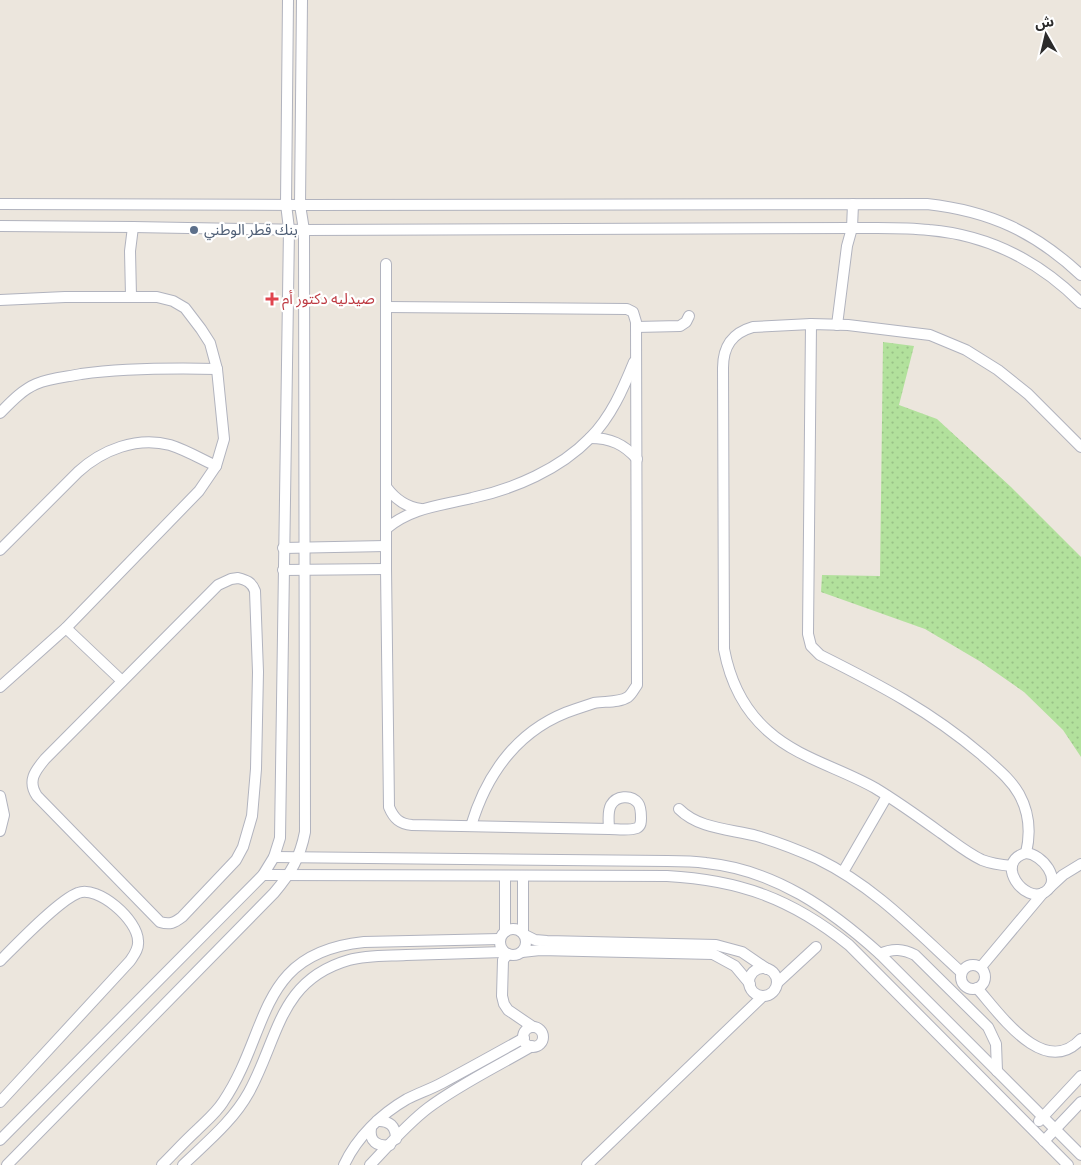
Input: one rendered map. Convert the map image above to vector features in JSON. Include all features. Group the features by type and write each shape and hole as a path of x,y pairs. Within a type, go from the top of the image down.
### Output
{"street":[{"path":"0,1140 263,875 274,857 280,838 289,229 286,204 288,0"},
{"path":"7,1165 274,893 290,875 299,858 305,832 304,230 300,205 302,0"},
{"path":"0,204 927,204 972,211 994,218 1053,250 1081,275"},
{"path":"837,325 847,246 852,228 852,204"},
{"path":"0,226 304,230 927,229 961,234 1018,255 1055,279 1081,303"},
{"path":"131,296 130,251 133,227"},
{"path":"386,264 386,569 389,807 392,815 404,824 609,829"},
{"path":"0,308 4,300 131,296 157,297 173,301 185,308 210,343 217,369 224,439 216,466 199,492 66,628 0,687"},
{"path":"386,307 627,309 633,312 635,317 637,356 637,685 628,697 621,700 593,703 574,709 538,727 522,740 508,754 492,776 477,806 471,826"},
{"path":"636,327 680,326 686,322 688,316"},
{"path":"811,324 808,634 811,646 820,655 888,689 916,706 968,743 1002,772 1014,786 1026,810 1029,836 1026,853"},
{"path":"1012,866 992,864 974,856 887,796 844,772 790,747 768,731 749,711 736,688 730,675 724,649 723,358 725,349 729,341 744,329 753,327 811,324 837,325 930,335 966,350 998,370 1014,382 1081,447"},
{"path":"387,528 400,518 422,509 483,496 515,485 558,462 590,438 617,400 637,356"},
{"path":"0,413 24,391 36,384 62,377 142,368 217,369"},
{"path":"590,438 601,438 621,444 637,459"},
{"path":"0,550 91,460 114,450 131,444 152,442 169,445 216,466"},
{"path":"387,488 398,501 414,508 422,509"},
{"path":"283,548 386,546"},
{"path":"283,570 386,569"},
{"path":"231,578 238,578 246,580 253,585 255,591 258,672 256,769 252,816 243,847 236,860 174,923 160,922 32,789 35,771 122,681 218,585 231,578"},
{"path":"66,628 122,681"},
{"path":"0,796 4,815 0,831"},
{"path":"843,872 887,796"},
{"path":"679,809 700,824 730,829 766,839 816,858 843,872 872,892 961,975 965,986 975,989 1020,1035 1036,1048 1056,1052 1076,1045 1081,1039"},
{"path":"1026,853 1035,854 1046,865 1052,879 1046,890 1034,894 1022,888 1013,876 1012,866 1015,859 1026,853"},
{"path":"274,857 707,863 736,869 784,884 850,927 880,954 1081,1154"},
{"path":"667,861 667,876"},
{"path":"981,967 1046,890 1063,875 1081,864"},
{"path":"263,875 667,876 712,880 755,891 795,908 832,932 865,961 1068,1165"},
{"path":"505,876 500,946 506,953"},
{"path":"522,952 526,946 523,876"},
{"path":"0,961 58,906 74,894 81,892 90,892 102,896 115,906 132,924 139,940 137,949 130,962 0,1102"},
{"path":"162,1165 214,1113 234,1084 272,996 289,973 305,960 324,950 344,944 472,939 502,935 516,929 546,946"},
{"path":"472,939 473,953"},
{"path":"426,940 427,955"},
{"path":"364,942 366,957"},
{"path":"184,1165 231,1117 248,1092 274,1036 282,1013 292,997 305,983 338,963 366,957 473,953 506,953 515,955 546,946 715,950 742,952 774,974 777,983"},
{"path":"587,1165 763,996 774,991 777,983 816,947"},
{"path":"715,950 734,966 750,984 754,992 763,996"},
{"path":"880,954 889,950 907,951 915,955 949,988 988,1027 993,1035 996,1044 997,1071"},
{"path":"370,1165 428,1109 446,1096 541,1042 543,1036 540,1030 508,1010 504,1004 502,996 503,960 506,953"},
{"path":"949,988 961,975 966,966 977,965 981,967 985,973 984,981 962,1002"},
{"path":"750,984 750,979 756,970 766,969"},
{"path":"532,1046 526,1044 524,1038 526,1031 533,1027"},
{"path":"258,1030 274,1036"},
{"path":"344,1165 350,1153 374,1124 407,1100 441,1084 524,1038"},
{"path":"495,1054 500,1065"},
{"path":"1032,1129 1081,1076"},
{"path":"234,1084 248,1092"},
{"path":"441,1084 446,1096"},
{"path":"1044,1142 1081,1102"},
{"path":"383,1120 394,1127 393,1142 383,1146 372,1140 370,1134 374,1124 383,1120"},
{"path":"195,1132 207,1142"}],"green space":[{"path":"883,342 914,346 899,405 937,419 1011,487 1081,557 1081,757 1063,730 1024,692 981,662 925,629 821,592 822,575 880,576"}],"place":[{"name":"بنك قطر الوطني","path":"194,230"},
{"name":"صيدليه دكتور أم","path":"272,299"}]}
